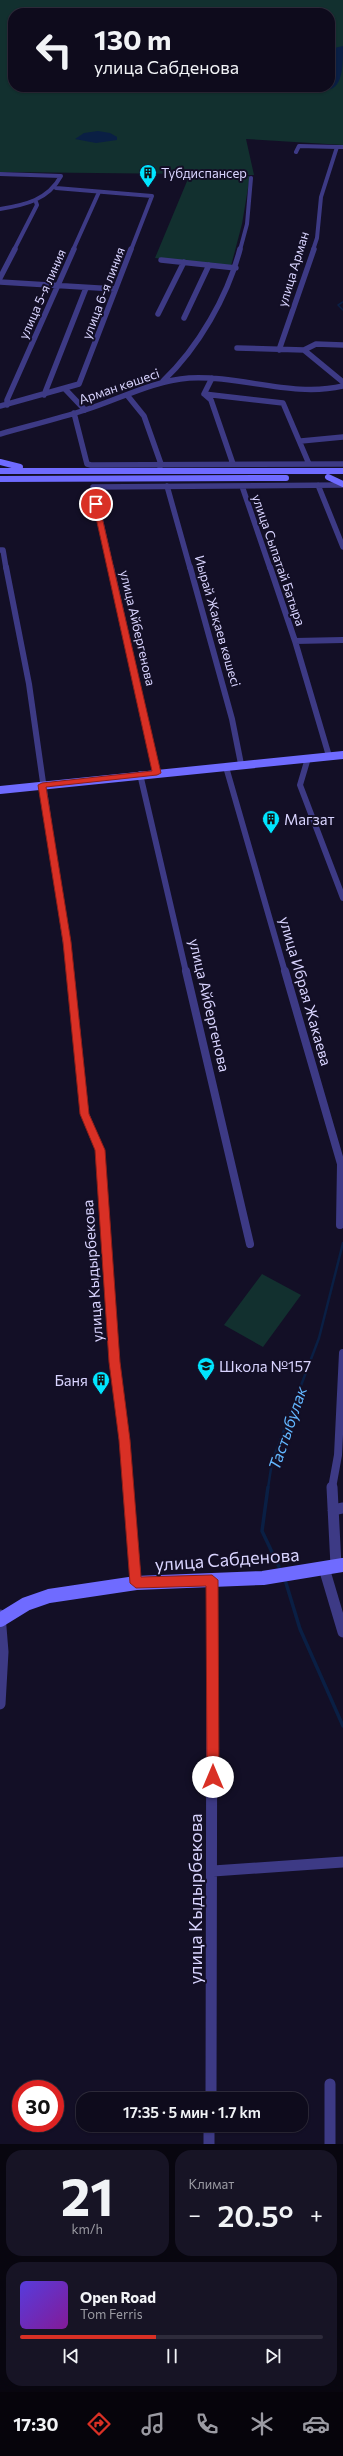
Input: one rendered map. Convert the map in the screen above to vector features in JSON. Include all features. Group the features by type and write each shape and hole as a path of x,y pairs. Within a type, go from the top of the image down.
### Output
{"main road":[{"path":"0,462 52,471"},
{"path":"334,471 343,464"},
{"path":"0,471 52,471 122,468 140,470 160,467 343,470"},
{"path":"140,470 141,479"},
{"path":"328,477 343,485"},
{"path":"0,479 122,482 141,479 343,477"},
{"path":"0,485 29,479"},
{"path":"0,790 140,774 343,755"},
{"name":"улица Сабденова","path":"0,1618 26,1604 49,1596 136,1583 263,1578 334,1566"}],"street":[{"path":"296,152 299,146 343,147"},
{"name":"улица Арман","path":"278,350 317,238 321,197 337,148"},
{"path":"0,174 61,176 56,188 36,202 0,209"},
{"path":"164,381 182,363 214,311 236,268 247,224 251,178"},
{"path":"56,188 100,192"},
{"name":"улица 6-я линия","path":"66,390 80,384 152,196 100,192"},
{"name":"улица 5-я линия","path":"7,404 100,192"},
{"path":"0,278 37,205 36,202"},
{"path":"161,260 236,268"},
{"path":"158,314 184,262"},
{"path":"184,318 209,265"},
{"path":"0,282 115,290"},
{"path":"44,395 86,288"},
{"path":"237,348 304,350 316,344 343,344"},
{"path":"304,350 343,382"},
{"path":"204,394 212,378"},
{"name":"Арман көшесі","path":"0,434 85,410 127,396 164,381 212,378 324,388 343,386"},
{"path":"0,406 66,390 85,410"},
{"path":"204,394 283,403 301,441 309,464"},
{"path":"204,394 211,400 233,464"},
{"path":"127,396 144,416 160,467"},
{"path":"74,413 86,461 87,464 91,465 122,468 233,464 343,464"},
{"path":"301,441 343,437"},
{"path":"122,482 167,486 343,485"},
{"name":"улица Айбергенова","path":"122,482 96,486 93,489 157,773"},
{"path":"318,485 343,547"},
{"name":"Иырай Жақаев көшесі","path":"167,486 230,711 241,764"},
{"name":"улица Сыпатай Батыра","path":"242,486 295,641 329,756"},
{"name":"улица Кыдырбекова","path":"1,550 29,684 42,785 69,959 85,1114 100,1150 115,1362 124,1440 136,1583"},
{"path":"295,641 343,640"},
{"path":"308,758 300,785 343,898"},
{"name":"улица Ибрая Жакаева","path":"226,767 341,1164 340,1226"},
{"name":"улица Айбергенова","path":"140,774 250,1244"},
{"path":"343,1353 341,1420 338,1455 332,1488 338,1509 334,1566 343,1632"},
{"name":"улица Кыдырбекова","path":"210,2092 213,1871 212,1580"},
{"path":"0,1618 3,1652 0,1704"},
{"path":"213,1871 343,1862"},
{"path":"330,2084 330,2144"},
{"path":"209,2132 209,2144"}],"green space":[{"path":"0,0 343,0 343,145 246,139 254,175 198,175 250,176 242,224 231,266 155,258 190,174 0,172"},
{"path":"262,1274 301,1295 263,1347 224,1325"}],"water":[{"path":"343,46 343,64 339,80 335,87 335,48"},
{"path":"98,131 110,133 117,137 117,140 96,143 75,139 84,133"}],"waterway":[{"name":"Тастыбулак","path":"343,302 338,305 343,310"},
{"name":"Тастыбулак","path":"268,1488 272,1462 319,1338 343,1243"},
{"name":"Тастыбулак","path":"268,1487 262,1531 279,1567"},
{"name":"Тастыбулак","path":"286,1583 300,1629 343,1726"}],"place":[{"name":"Тубдиспансер","path":"148,188"},
{"name":"Магзат","path":"271,834"},
{"name":"Школа №157","path":"206,1381"},
{"name":"Баня","path":"101,1395"}],"route":[{"path":"96,504 157,773 42,785 67,942 85,1114 100,1150 115,1362 124,1440 136,1583 212,1580 213,1777"}]}
